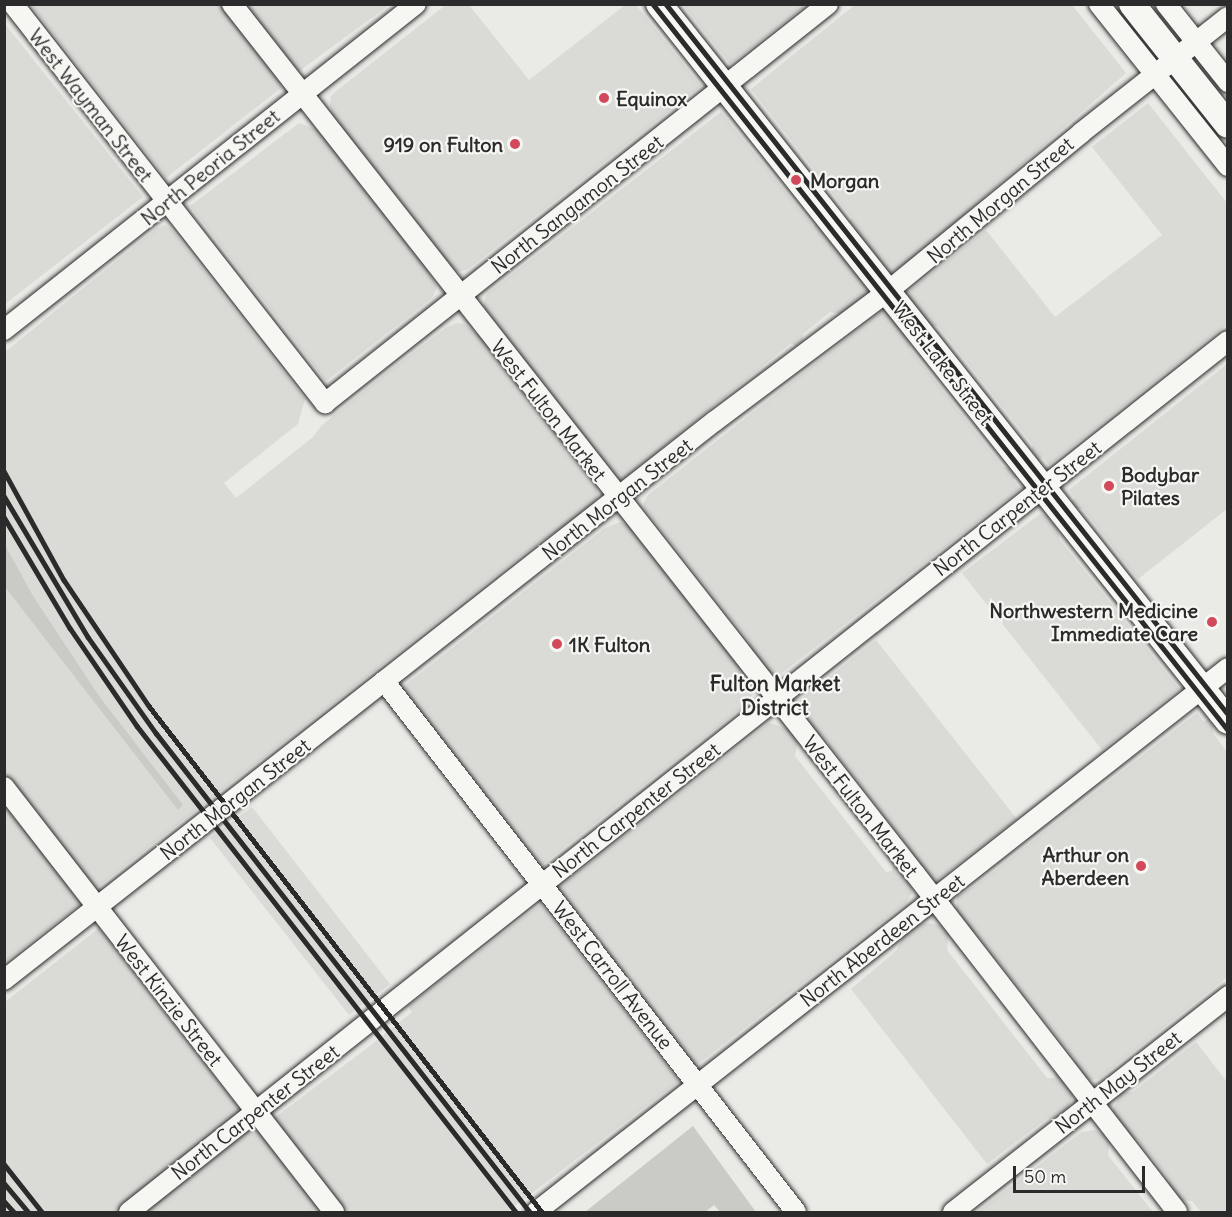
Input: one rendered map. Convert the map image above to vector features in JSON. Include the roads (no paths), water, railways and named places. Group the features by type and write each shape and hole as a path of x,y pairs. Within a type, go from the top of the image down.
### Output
{"main road":[{"name":"West Lake Street","path":"659,4 1227,721"},
{"path":"1132,4 1227,124"}],"street":[{"name":"West Wayman Street","path":"13,4 325,403"},
{"name":"West Fulton Market","path":"232,4 1177,1212"},
{"name":"North Peoria Street","path":"4,330 416,4"},
{"name":"North Sangamon Street","path":"325,403 828,4"},
{"path":"1099,4 1227,166"},
{"path":"1166,4 1227,82"},
{"name":"North Morgan Street","path":"4,980 618,498 888,292 1227,16"},
{"name":"North Carpenter Street","path":"129,1212 1227,341"},
{"name":"North Aberdeen Street","path":"536,1212 1227,668"},
{"name":"West Carroll Avenue","path":"384,681 796,1212"},
{"name":"West Kinzie Street","path":"4,787 334,1212"},
{"name":"North May Street","path":"953,1212 1227,996"}],"railway":[{"path":"653,4 1228,730"},
{"path":"666,4 1228,714"},
{"path":"4,471 64,580 149,706 542,1212"},
{"path":"4,496 88,637 156,733 530,1212"},
{"path":"4,517 70,628 137,726 516,1212"},
{"path":"4,1164 42,1212"},
{"path":"4,1183 28,1212"},
{"path":"4,1201 14,1212"}],"place":[{"name":"Equinox","path":"604,98"},
{"name":"919 on Fulton","path":"515,144"},
{"name":"Morgan","path":"796,180"},
{"name":"Bodybar Pilates","path":"1109,486"},
{"name":"Northwestern Medicine Immediate Care","path":"1212,622"},
{"name":"1K Fulton","path":"557,644"},
{"name":"Arthur on Aberdeen","path":"1141,866"}],"district":[{"name":"Fulton Market District","path":"775,696"}]}
